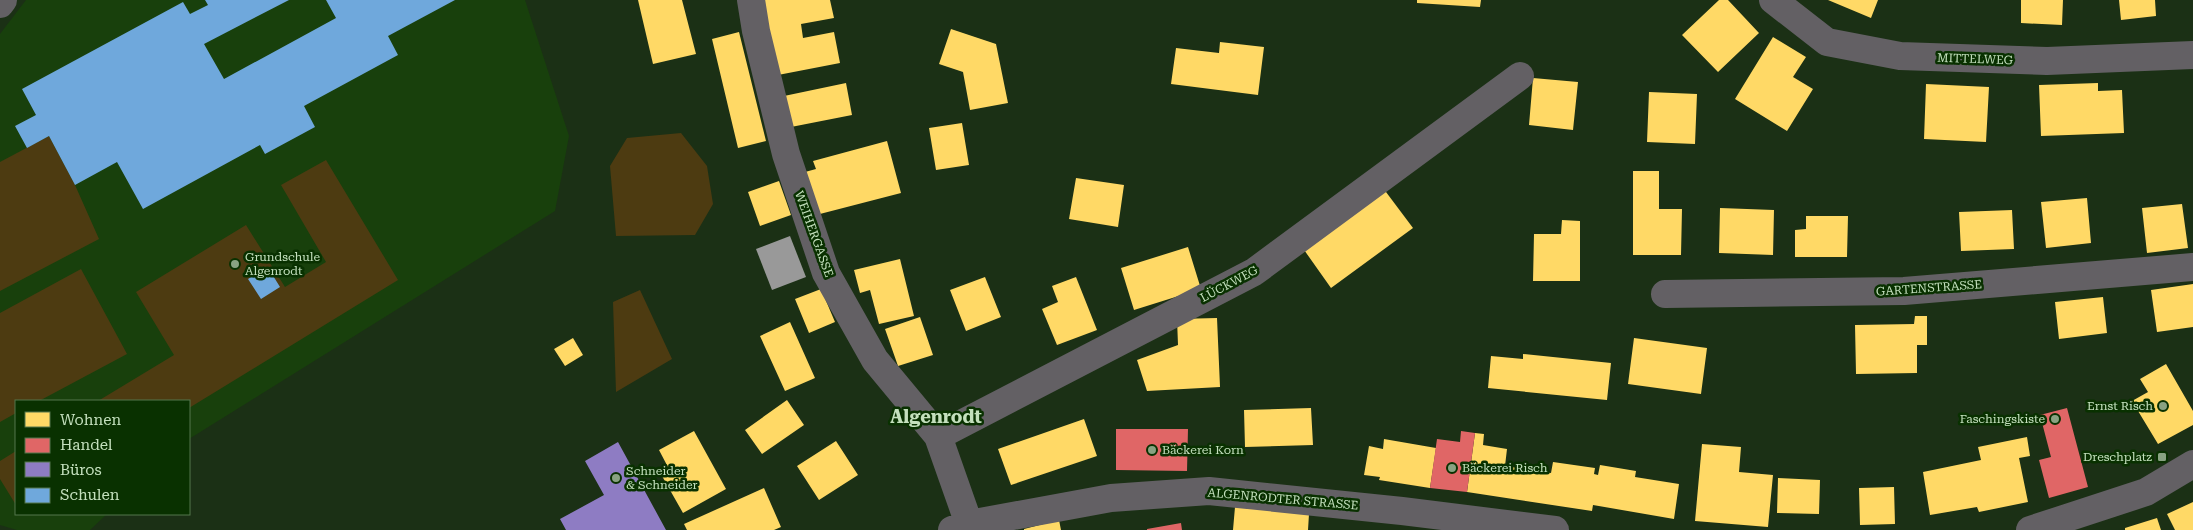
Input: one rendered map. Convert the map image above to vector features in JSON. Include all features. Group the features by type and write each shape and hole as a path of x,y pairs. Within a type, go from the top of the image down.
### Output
{"street":[{"path":"0,4 3,0"},
{"name":"WEIHERGASSE","path":"751,0 756,32 786,154 826,273 875,360 938,436 960,527"},
{"name":"MITTELWEG","path":"1773,0 1827,42 1900,56 2047,61 2193,54"},
{"name":"LÜCKWEG","path":"938,436 1254,272 1520,76"},
{"name":"GARTENSTRASSE","path":"1665,294 1904,291 2193,267"},
{"path":"2030,530 2146,492 2193,464"},
{"name":"ALGENRODTER STRASSE","path":"960,527 1111,498 1209,491 1402,511 1555,530"}],"shaded area":[{"name":"Grundschule Algenrodt","path":"26,0 525,0 569,136 555,211 190,438 190,400 15,400 15,515 106,515 90,530 17,530 0,525 0,34"},
{"path":"681,133 707,166 713,204 695,235 616,236 610,166 627,138"},
{"path":"49,136 75,185 99,239 0,291 0,162"},
{"path":"326,160 398,280 190,407 190,400 100,400 174,355 136,292 246,225 285,287 326,262 281,185"},
{"path":"81,269 127,354 41,400 15,400 15,414 0,422 0,313"},
{"path":"640,290 672,359 616,392 613,302"},
{"path":"15,452 15,503 0,479 0,461"}],"building: Wohnen":[{"path":"638,0 682,0 696,54 653,64"},
{"path":"763,0 830,0 834,18 801,24 803,38 834,32 840,63 778,75"},
{"path":"1417,0 1481,0 1480,7 1417,3"},
{"path":"1719,0 1728,0 1759,33 1718,72 1682,35"},
{"path":"1828,0 1878,0 1871,18"},
{"path":"2021,0 2063,0 2062,25 2021,23"},
{"path":"2119,0 2155,0 2156,16 2121,20"},
{"path":"951,29 996,44 1008,103 970,110 963,72 939,64"},
{"path":"739,32 766,141 738,148 712,39"},
{"path":"1773,37 1806,57 1793,77 1813,89 1787,131 1735,99"},
{"path":"1220,42 1264,47 1258,95 1171,84 1176,48 1219,53"},
{"path":"1533,78 1578,82 1573,130 1529,125"},
{"path":"846,83 852,115 791,127 784,96"},
{"path":"2098,83 2098,91 2122,90 2124,133 2041,136 2039,85"},
{"path":"1926,84 1989,87 1986,142 1924,139"},
{"path":"1649,92 1697,94 1695,144 1647,142"},
{"path":"962,123 969,165 936,170 929,128"},
{"path":"887,141 901,193 816,215 805,172 816,169 813,161"},
{"path":"1633,171 1659,171 1659,209 1682,209 1681,255 1633,255"},
{"path":"1076,178 1124,185 1118,227 1069,219"},
{"path":"779,181 791,215 760,226 748,192"},
{"path":"1383,188 1413,228 1331,288 1302,247"},
{"path":"2087,198 2091,243 2046,248 2041,202"},
{"path":"2182,204 2188,248 2147,253 2142,208"},
{"path":"1720,208 1774,210 1773,255 1719,253"},
{"path":"2012,210 2014,249 1961,251 1959,212"},
{"path":"1806,216 1848,216 1847,257 1795,257 1795,230 1806,229"},
{"path":"1562,220 1580,221 1580,281 1533,281 1534,234 1561,234"},
{"path":"1188,247 1201,289 1134,310 1121,268"},
{"path":"900,259 914,316 879,324 870,290 860,293 854,270"},
{"path":"985,277 1001,317 966,331 950,290"},
{"path":"1076,277 1097,330 1057,345 1042,309 1058,302 1052,286"},
{"path":"2193,284 2193,327 2157,332 2151,290"},
{"path":"821,289 835,322 809,333 795,299"},
{"path":"2103,297 2107,333 2059,339 2055,302"},
{"path":"1915,316 1927,316 1927,345 1917,345 1917,373 1856,374 1855,325 1914,324"},
{"path":"920,317 933,355 898,366 885,329"},
{"path":"1217,318 1220,387 1147,391 1137,360 1178,345 1177,319"},
{"path":"790,322 815,378 785,391 760,336"},
{"path":"573,338 583,355 565,366 554,349"},
{"path":"1634,338 1707,348 1701,394 1628,384"},
{"path":"1523,354 1611,363 1607,400 1488,388 1491,356 1523,359"},
{"name":"Ernst Risch","path":"2166,364 2193,411 2193,425 2158,444 2132,401 2148,392 2140,379"},
{"path":"787,400 804,425 762,454 745,430"},
{"path":"1311,408 1313,445 1245,447 1244,410"},
{"path":"1084,419 1097,456 1011,485 998,449"},
{"path":"694,431 726,489 683,513 662,476 670,471 659,450"},
{"path":"1475,433 1484,434 1483,445 1507,449 1505,466 1551,473 1553,462 1595,468 1594,474 1598,475 1600,465 1636,471 1635,477 1679,484 1674,519 1593,505 1592,511 1467,492"},
{"path":"2027,437 2030,456 2019,458 2028,502 1979,512 1977,507 1930,515 1923,472 1981,460 1978,447"},
{"path":"1384,439 1436,448 1430,488 1379,480 1380,477 1364,475 1369,446 1383,449"},
{"path":"836,441 858,475 819,500 797,466"},
{"path":"1702,444 1741,447 1739,472 1773,475 1768,527 1695,521"},
{"path":"1778,478 1820,480 1819,514 1777,513"},
{"path":"1894,487 1895,524 1860,525 1859,488"},
{"path":"764,488 781,527 774,530 687,530 684,524"},
{"path":"2193,502 2193,530 2175,530 2167,514"},
{"path":"1235,507 1309,514 1308,530 1233,530"},
{"path":"2157,518 2161,530 2125,530 2125,528"},
{"path":"1059,520 1061,530 1024,530 1024,529"}],"building: Handel":[{"path":"2067,408 2088,487 2049,498 2039,460 2051,457 2040,415"},
{"name":"Bäckerei Korn","path":"1116,429 1188,429 1187,471 1116,470"},
{"name":"Bäckerei Risch","path":"1461,431 1475,433 1467,492 1430,488 1437,439 1460,442"},
{"path":"1181,523 1182,530 1147,530 1147,529"}],"building: Büros":[{"name":"Schneider & Schneider","path":"618,442 666,530 566,530 560,519 604,495 585,461"}],"building: Schulen":[{"path":"205,0 289,0 204,44 224,79 336,18 326,0 455,0 388,36 398,55 304,106 315,127 265,154 260,145 143,209 117,162 75,185 49,136 27,148 15,126 36,115 22,89 183,2 190,14 208,5"},
{"path":"260,271 263,277 272,274 280,287 261,299 248,279"}],"building: Industrie":[{"path":"790,236 806,277 772,290 756,249"}],"place":[{"name":"Grundschule Algenrodt","path":"235,264"},
{"name":"Ernst Risch","path":"2163,406"},
{"name":"Faschingskiste","path":"2055,419"},
{"name":"Bäckerei Korn","path":"1152,450"},
{"name":"Dreschplatz","path":"2162,457"},
{"name":"Bäckerei Risch","path":"1452,468"},
{"name":"Schneider & Schneider","path":"616,478"}],"district":[{"name":"Algenrodt","path":"936,416"}]}
